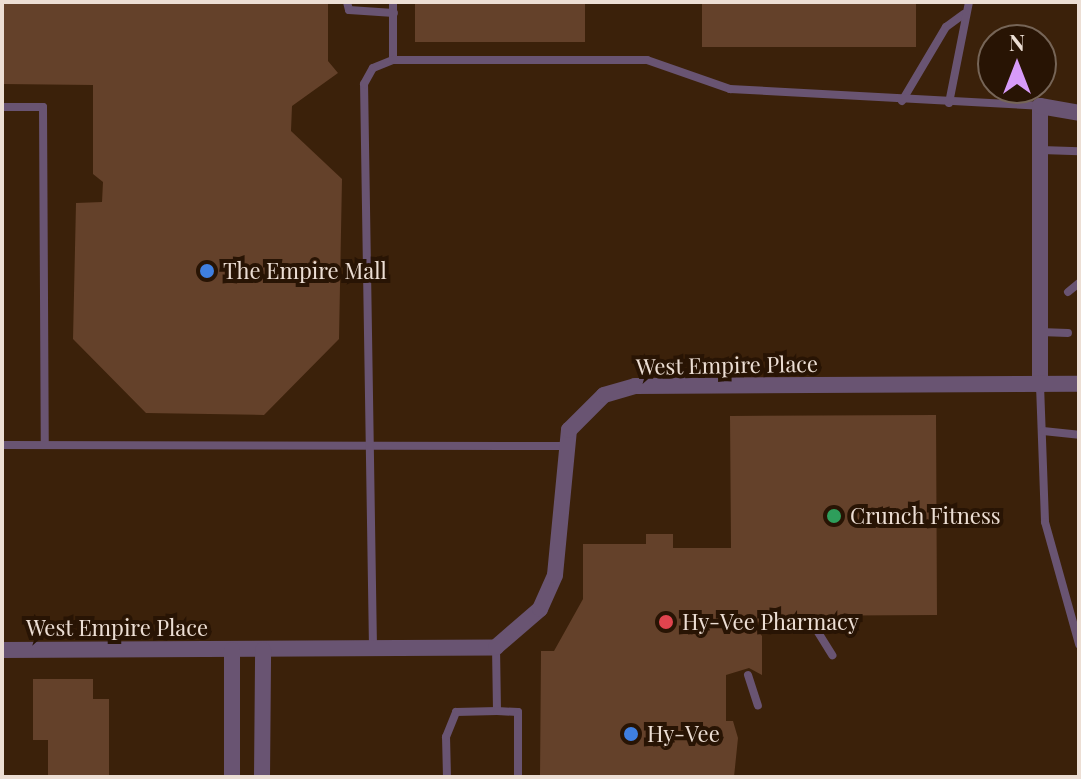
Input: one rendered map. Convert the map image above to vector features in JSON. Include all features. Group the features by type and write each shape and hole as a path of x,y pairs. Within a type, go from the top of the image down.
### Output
{"street":[{"path":"1040,106 1079,103"},
{"path":"1040,106 1079,113"},
{"path":"1040,106 1040,385"},
{"name":"West Empire Place","path":"2,650 496,647 540,609 555,575 565,446 589,405 635,386 1079,384"},
{"name":"West Empire Place","path":"232,650 232,777"},
{"path":"262,777 263,650"}],"lane":[{"path":"347,2 349,10 394,13"},
{"path":"393,2 393,60"},
{"path":"949,103 964,14 969,2"},
{"path":"902,101 946,27 964,14"},
{"path":"373,649 366,445 364,84 373,68 393,60 647,60 730,89 902,101 1040,106"},
{"path":"2,107 43,107 45,445"},
{"path":"1040,150 1079,151"},
{"path":"1068,292 1079,283"},
{"path":"1040,332 1068,333"},
{"path":"1040,385 1045,522 1079,644"},
{"path":"1043,431 1079,435"},
{"path":"2,445 565,446"},
{"path":"762,629 816,629 832,655"},
{"path":"496,647 497,711"},
{"path":"748,675 758,705"},
{"path":"447,777 446,737 456,712 497,711 518,712 518,777"}],"shaded area":[{"path":"2,2 1079,2 1079,777 2,777"}],"building":[{"name":"The Empire Mall","path":"2,2 328,2 328,61 338,73 292,106 291,131 342,179 339,339 264,415 146,413 73,339 76,203 102,202 103,182 93,174 93,85 2,84"},
{"path":"415,2 585,2 585,42 415,42"},
{"path":"702,2 916,2 916,47 702,47"},
{"path":"936,415 937,615 762,616 755,628 762,636 762,675 749,668 726,675 726,721 733,721 738,738 734,777 540,777 541,651 554,651 583,599 583,544 646,544 646,534 673,534 673,548 731,548 730,416"},
{"path":"33,679 93,679 93,699 109,699 109,775 48,777 48,740 33,740"}],"place":[{"name":"The Empire Mall","path":"207,271"},
{"name":"Crunch Fitness","path":"834,516"},
{"name":"Hy-Vee Pharmacy","path":"666,622"},
{"name":"Hy-Vee","path":"631,734"}]}
